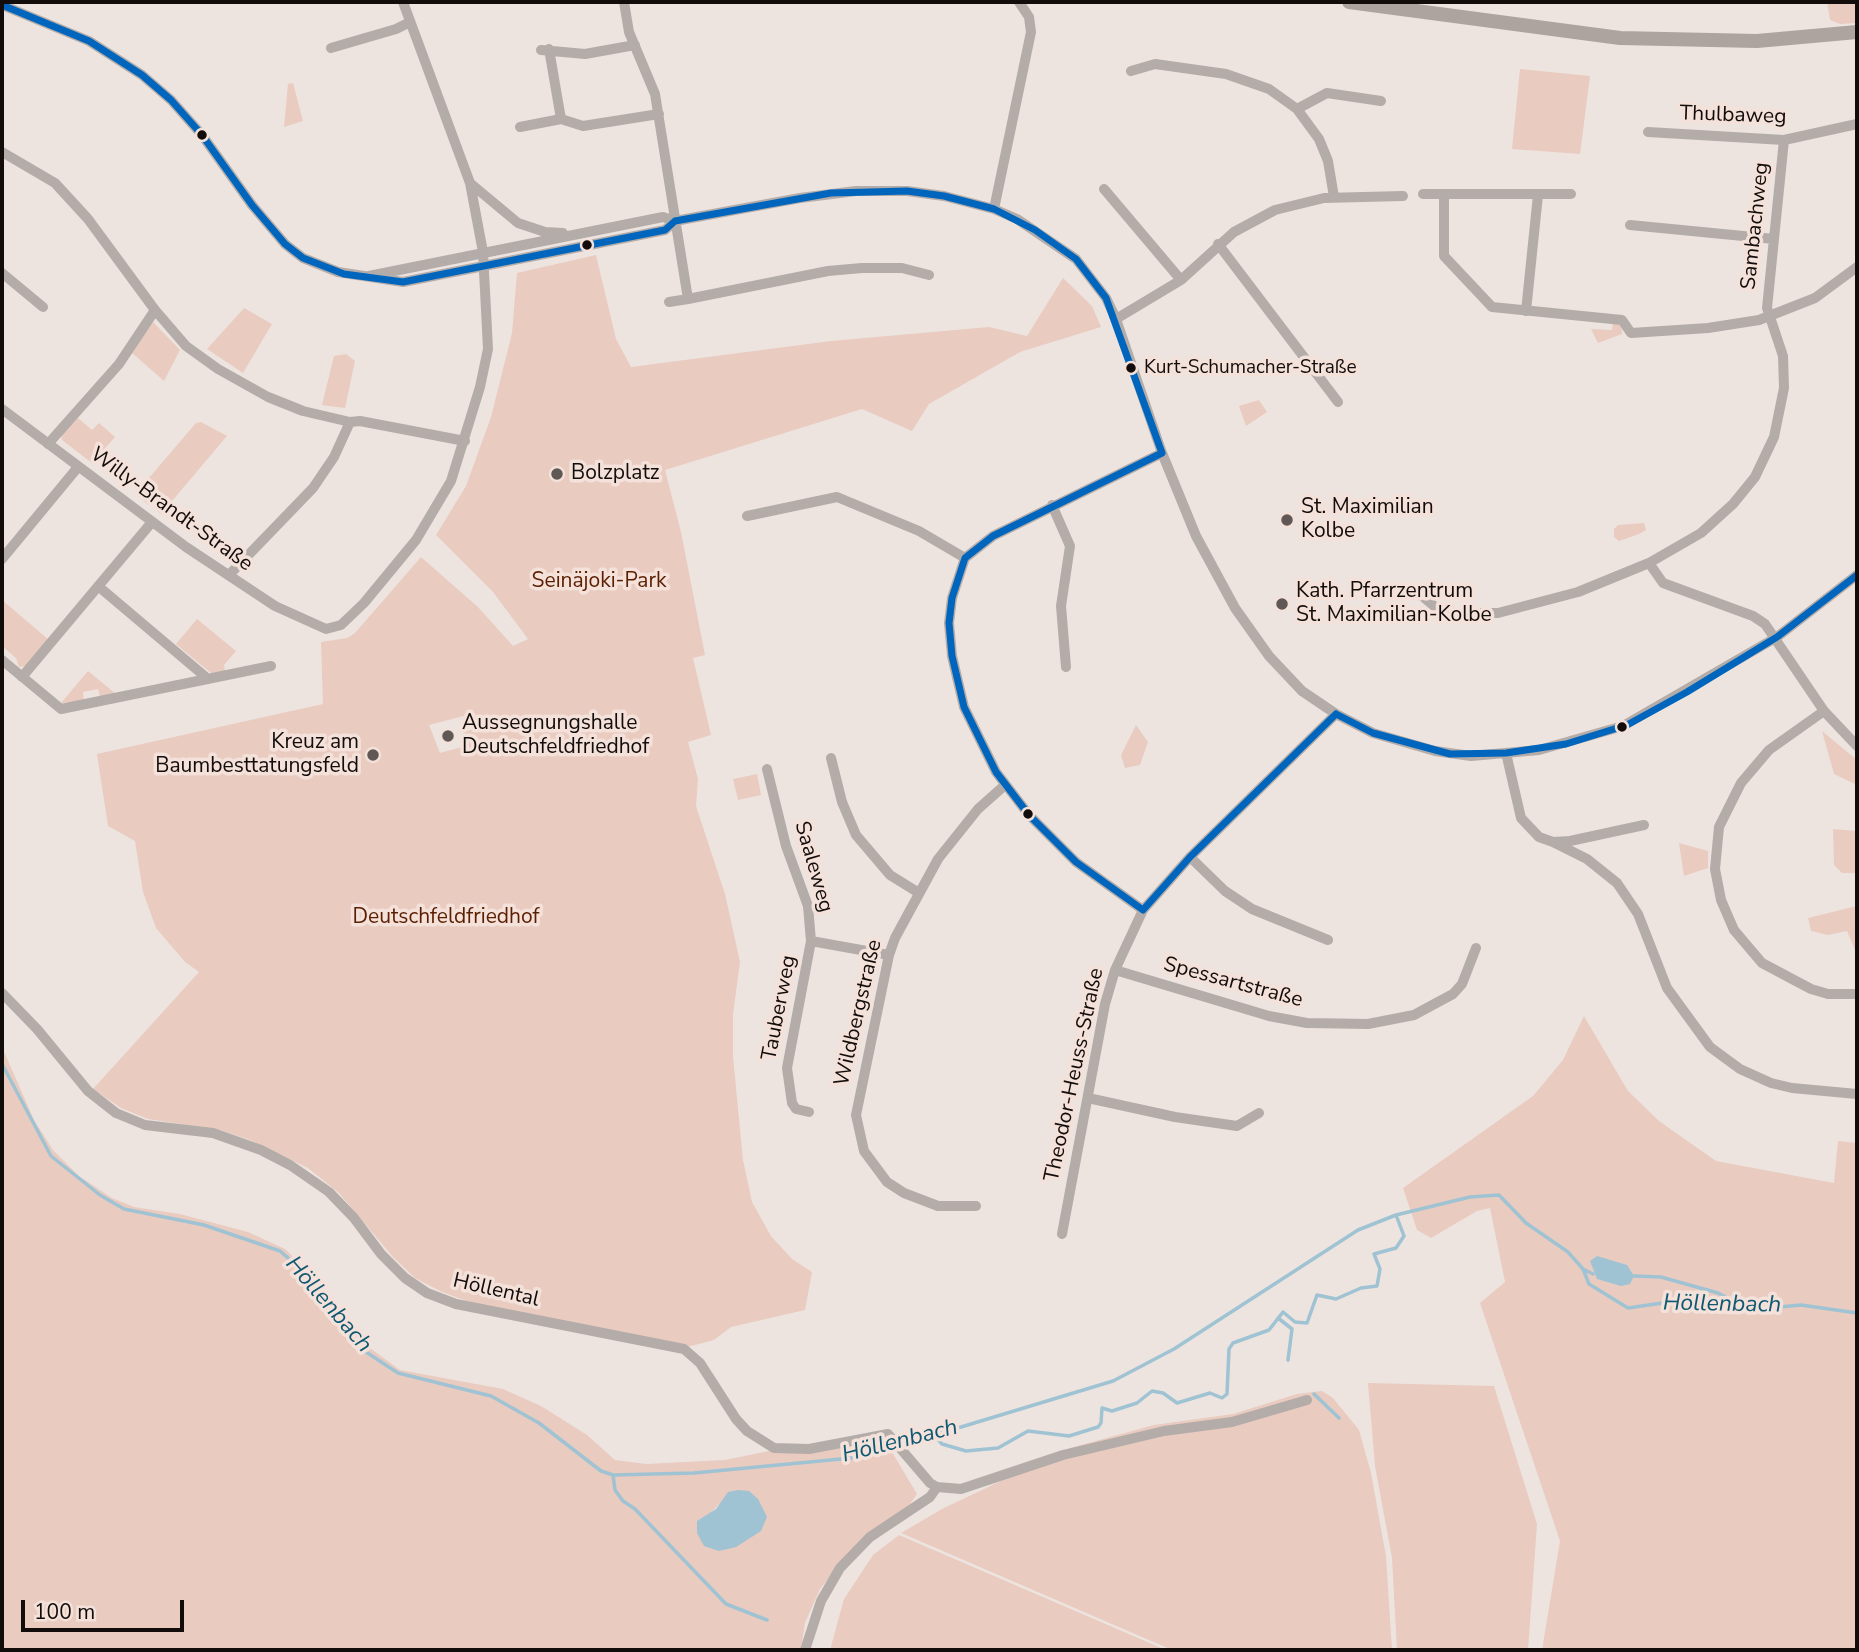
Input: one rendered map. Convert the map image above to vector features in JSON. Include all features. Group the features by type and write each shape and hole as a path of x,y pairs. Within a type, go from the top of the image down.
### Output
{"main road":[{"path":"1349,2 1620,38 1757,41 1857,32"}],"street":[{"path":"2,152 55,183 88,219 155,310 186,346 237,381 303,411 350,422 360,421 465,441 488,349 483,252 470,183 403,2"},
{"path":"624,2 625,19 652,82 659,114 688,299"},
{"path":"994,209 1031,32 1029,17 1019,2"},
{"path":"2,5 89,41 142,75 194,126 285,244 303,258 324,267 403,282 665,230 675,221"},
{"path":"331,48 396,30 410,22"},
{"path":"561,120 545,50 586,54 635,46"},
{"path":"1130,71 1152,63 1226,74 1269,89 1297,109 1319,139 1328,161 1334,198"},
{"path":"1297,109 1327,93 1381,101"},
{"path":"520,127 561,120 583,126 659,114"},
{"name":"Thulbaweg","path":"1648,132 1784,140 1857,124"},
{"name":"Sambachweg","path":"1768,317 1784,140"},
{"path":"470,183 518,223 545,232 575,234"},
{"path":"1104,189 1181,280"},
{"path":"369,276 663,217 675,221 800,198 873,190 935,195 994,209 1035,230 1076,259 1105,298 1116,318 1162,453 1207,559 1250,631 1285,675 1302,691 1336,714 1373,733 1435,751 1471,756 1506,754 1566,744 1623,726 1777,637 1857,575"},
{"path":"1423,194 1571,194"},
{"path":"1444,194 1444,256 1492,307 1622,320 1631,333 1709,328 1768,317 1815,298 1857,267"},
{"path":"1526,311 1538,194"},
{"path":"1116,318 1181,280 1219,244 1244,225 1275,210 1306,201 1334,198 1403,197"},
{"path":"1630,225 1774,239"},
{"path":"1219,244 1338,402"},
{"path":"669,302 828,271 902,268 929,275"},
{"path":"2,272 43,307"},
{"path":"48,444 119,364 155,310"},
{"path":"1422,596 1434,606 1458,613 1498,613 1578,592 1649,563 1701,533 1733,504 1766,458 1780,411 1784,380 1783,356 1768,317"},
{"name":"Willy-Brandt-Straße","path":"2,411 152,522 275,606 326,629 341,625 364,603 416,540 451,481 465,441"},
{"path":"229,575 313,488 334,457 350,422"},
{"path":"1143,910 1076,862 1040,828 1005,785 971,723 953,656 950,609 965,558 1009,525 1162,453"},
{"path":"2,559 78,467"},
{"path":"747,516 837,496 919,531 965,558"},
{"path":"1052,505 1070,546 1061,606 1066,667"},
{"path":"23,677 152,522"},
{"path":"1649,563 1664,583 1753,617 1777,637 1824,710 1857,747"},
{"path":"98,586 208,679"},
{"path":"2,660 61,709 271,666"},
{"path":"1824,710 1769,750 1741,783 1719,827 1715,869 1721,900 1734,930 1762,963 1789,980 1811,989 1828,994 1857,994"},
{"name":"Theodor-Heuss-Straße","path":"1062,1234 1099,1035 1115,970 1143,910 1190,857 1336,714"},
{"path":"1506,754 1521,818 1539,837 1587,859 1617,883 1638,914 1667,988 1710,1048 1740,1069 1771,1083 1792,1088 1857,1094"},
{"path":"831,758 842,802 856,835 890,875 919,893"},
{"name":"Saaleweg","path":"767,769 786,846 808,906 811,942 888,955"},
{"name":"Wildbergstraße","path":"976,1206 938,1206 904,1193 876,1170 859,1141 856,1115 888,955 919,893 951,841 978,809 1005,785"},
{"path":"1553,842 1644,825"},
{"path":"1190,857 1225,891 1252,909 1328,940"},
{"name":"Tauberweg","path":"809,1112 796,1109 792,1103 787,1068 811,942"},
{"name":"Spessartstraße","path":"1115,970 1269,1016 1307,1023 1368,1024 1414,1014 1452,994 1462,984 1476,948"},
{"name":"Höllental","path":"2,993 88,1091 116,1113 145,1125 213,1133 261,1150 290,1165 329,1192 354,1218 381,1254 405,1278 427,1293 456,1304 684,1349 699,1363 736,1419 747,1431 774,1448 809,1449 888,1434 899,1450 937,1487"},
{"path":"1088,1098 1175,1117 1237,1126 1259,1113"},
{"path":"805,1650 821,1601 840,1568 870,1538 930,1497 937,1487 961,1489 981,1485 1063,1455 1164,1431 1232,1422 1307,1400"}],"green space":[{"path":"1827,2 1857,2 1857,23 1840,24 1830,20"},
{"path":"1520,69 1590,76 1580,154 1512,149"},
{"path":"293,83 303,121 284,127 288,84"},
{"path":"596,255 616,339 631,367 831,341 989,327 1027,336 1063,278 1092,306 1101,327 1020,352 929,404 912,431 862,409 665,470 681,532 705,655 693,658 711,735 688,742 698,779 696,806 725,894 740,962 733,1014 733,1057 743,1160 752,1202 771,1236 792,1259 812,1272 805,1310 731,1327 714,1340 687,1347 469,1302 440,1291 415,1278 393,1257 339,1193 308,1168 250,1140 220,1130 148,1119 121,1108 93,1089 199,972 185,962 156,928 143,892 135,841 108,826 97,754 323,704 321,642 347,638 355,633 421,557 478,607 513,646 528,639 493,592 436,535 466,486 491,417 512,333 517,273","holes":["475,713 479,728 463,732 466,746 440,753 429,725"]},
{"path":"244,308 272,324 243,373 207,349"},
{"path":"153,322 180,350 164,381 131,352"},
{"path":"1621,322 1622,334 1598,343 1591,329 1612,330 1613,323"},
{"path":"346,354 355,361 345,408 322,405 334,356"},
{"path":"1259,400 1267,412 1246,426 1239,406"},
{"path":"78,418 92,430 99,423 115,437 92,463 62,440 61,435"},
{"path":"201,422 227,436 161,514 157,511 162,504 154,498 148,505 136,493 196,423"},
{"path":"1644,523 1646,530 1639,534 1619,541 1614,537 1614,529 1618,525"},
{"path":"2,600 49,640 27,666 19,667 16,658 2,646"},
{"path":"197,619 236,651 224,665 225,671 212,674 176,644"},
{"path":"88,671 116,694 100,697 98,689 83,692 84,701 61,703"},
{"path":"1136,725 1148,742 1140,765 1125,768 1121,755"},
{"path":"1822,731 1857,760 1857,785 1834,774"},
{"path":"757,774 761,795 738,800 733,779"},
{"path":"1833,829 1857,831 1857,873 1842,873 1834,865"},
{"path":"1679,843 1708,851 1708,868 1684,876"},
{"path":"1857,906 1857,955 1847,931 1828,935 1811,931 1808,918"},
{"path":"1584,1016 1628,1091 1659,1121 1716,1161 1834,1183 1838,1141 1857,1143 1857,1650 1542,1650 1560,1541 1480,1303 1505,1282 1490,1208 1477,1211 1431,1238 1417,1230 1403,1188 1533,1096 1563,1060"},
{"path":"2,1047 34,1120 53,1150 79,1176 112,1198 134,1207 180,1214 248,1232 285,1249 312,1275 370,1348 400,1370 503,1389 541,1406 587,1435 615,1460 646,1464 725,1460 769,1451 823,1450 886,1442 917,1494 910,1504 843,1561 820,1589 805,1623 801,1650 2,1650","holes":["722,1501 704,1546 702,1518 708,1516"]},
{"path":"1368,1383 1494,1386 1537,1524 1528,1650 1397,1650 1392,1558 1375,1466"},
{"path":"1322,1391 1333,1398 1359,1430 1371,1473 1386,1556 1392,1650 1172,1650 901,1533 942,1509 1070,1448 1154,1425 1233,1414 1297,1394"},
{"path":"899,1535 1166,1650 830,1650 844,1599 873,1555"}],"water":[{"path":"1597,1256 1627,1265 1634,1276 1630,1284 1621,1286 1597,1279 1590,1261"},
{"path":"749,1491 758,1499 767,1517 761,1531 736,1547 719,1551 704,1546 697,1533 697,1521 716,1509 728,1492"}],"waterway":[{"name":"Höllenbach","path":"2,1064 51,1156 100,1195 124,1209 204,1225 280,1251 304,1272 363,1350 398,1373 491,1396 539,1423 601,1471 613,1475 694,1473 862,1457 1113,1381 1174,1349 1358,1230 1396,1215 1470,1197 1499,1195 1526,1223 1568,1252 1583,1269 1589,1284 1628,1308 1683,1300 1769,1308 1801,1305 1857,1313"},
{"path":"936,1437 942,1444 966,1451 998,1448 1028,1431 1069,1436 1098,1427 1101,1423 1102,1408 1112,1411 1137,1403 1152,1391 1163,1393 1177,1403 1210,1393 1222,1398 1227,1394 1229,1349 1233,1343 1269,1330 1283,1312 1295,1322 1307,1323 1317,1295 1336,1299 1361,1288 1377,1286 1380,1269 1374,1254 1396,1248 1404,1236 1396,1215"},
{"name":"Höllenbach","path":"1583,1269 1593,1274"},
{"path":"1634,1276 1661,1277 1718,1293 1733,1301 1735,1307"},
{"path":"1278,1318 1292,1329 1288,1360"},
{"path":"1314,1394 1339,1418"},
{"path":"613,1475 615,1490 623,1501 635,1509 726,1604 767,1620"}],"transit line":[{"name":"100","path":"2,5 89,41 142,75 171,100 202,135 252,205 285,244 303,258 344,274 403,282 665,230 675,221 831,193 907,191 944,196 994,209 1035,230 1076,259 1106,298 1162,453"},
{"name":"100","path":"1143,910 1076,862 1029,815 996,772 964,707 952,656 949,623 952,598 965,558 993,536 1162,453"},
{"name":"100","path":"1336,714 1373,733 1450,754 1506,753 1566,744 1627,725 1687,692 1777,637 1857,575"},
{"name":"100","path":"1143,910 1190,857 1336,714"}],"place":[{"name":"Kurt-Schumacher-Straße","path":"1131,368"},
{"name":"Bolzplatz","path":"557,474"},
{"name":"St. Maximilian Kolbe","path":"1287,520"},
{"name":"Kath. Pfarrzentrum St. Maximilian-Kolbe","path":"1282,604"},
{"name":"Aussegnungshalle Deutschfeldfriedhof","path":"448,736"},
{"name":"Kreuz am Baumbesttatungsfeld","path":"373,755"}],"park label":[{"name":"Seinäjoki-Park","path":"599,582"},
{"name":"Deutschfeldfriedhof","path":"446,918"}]}
